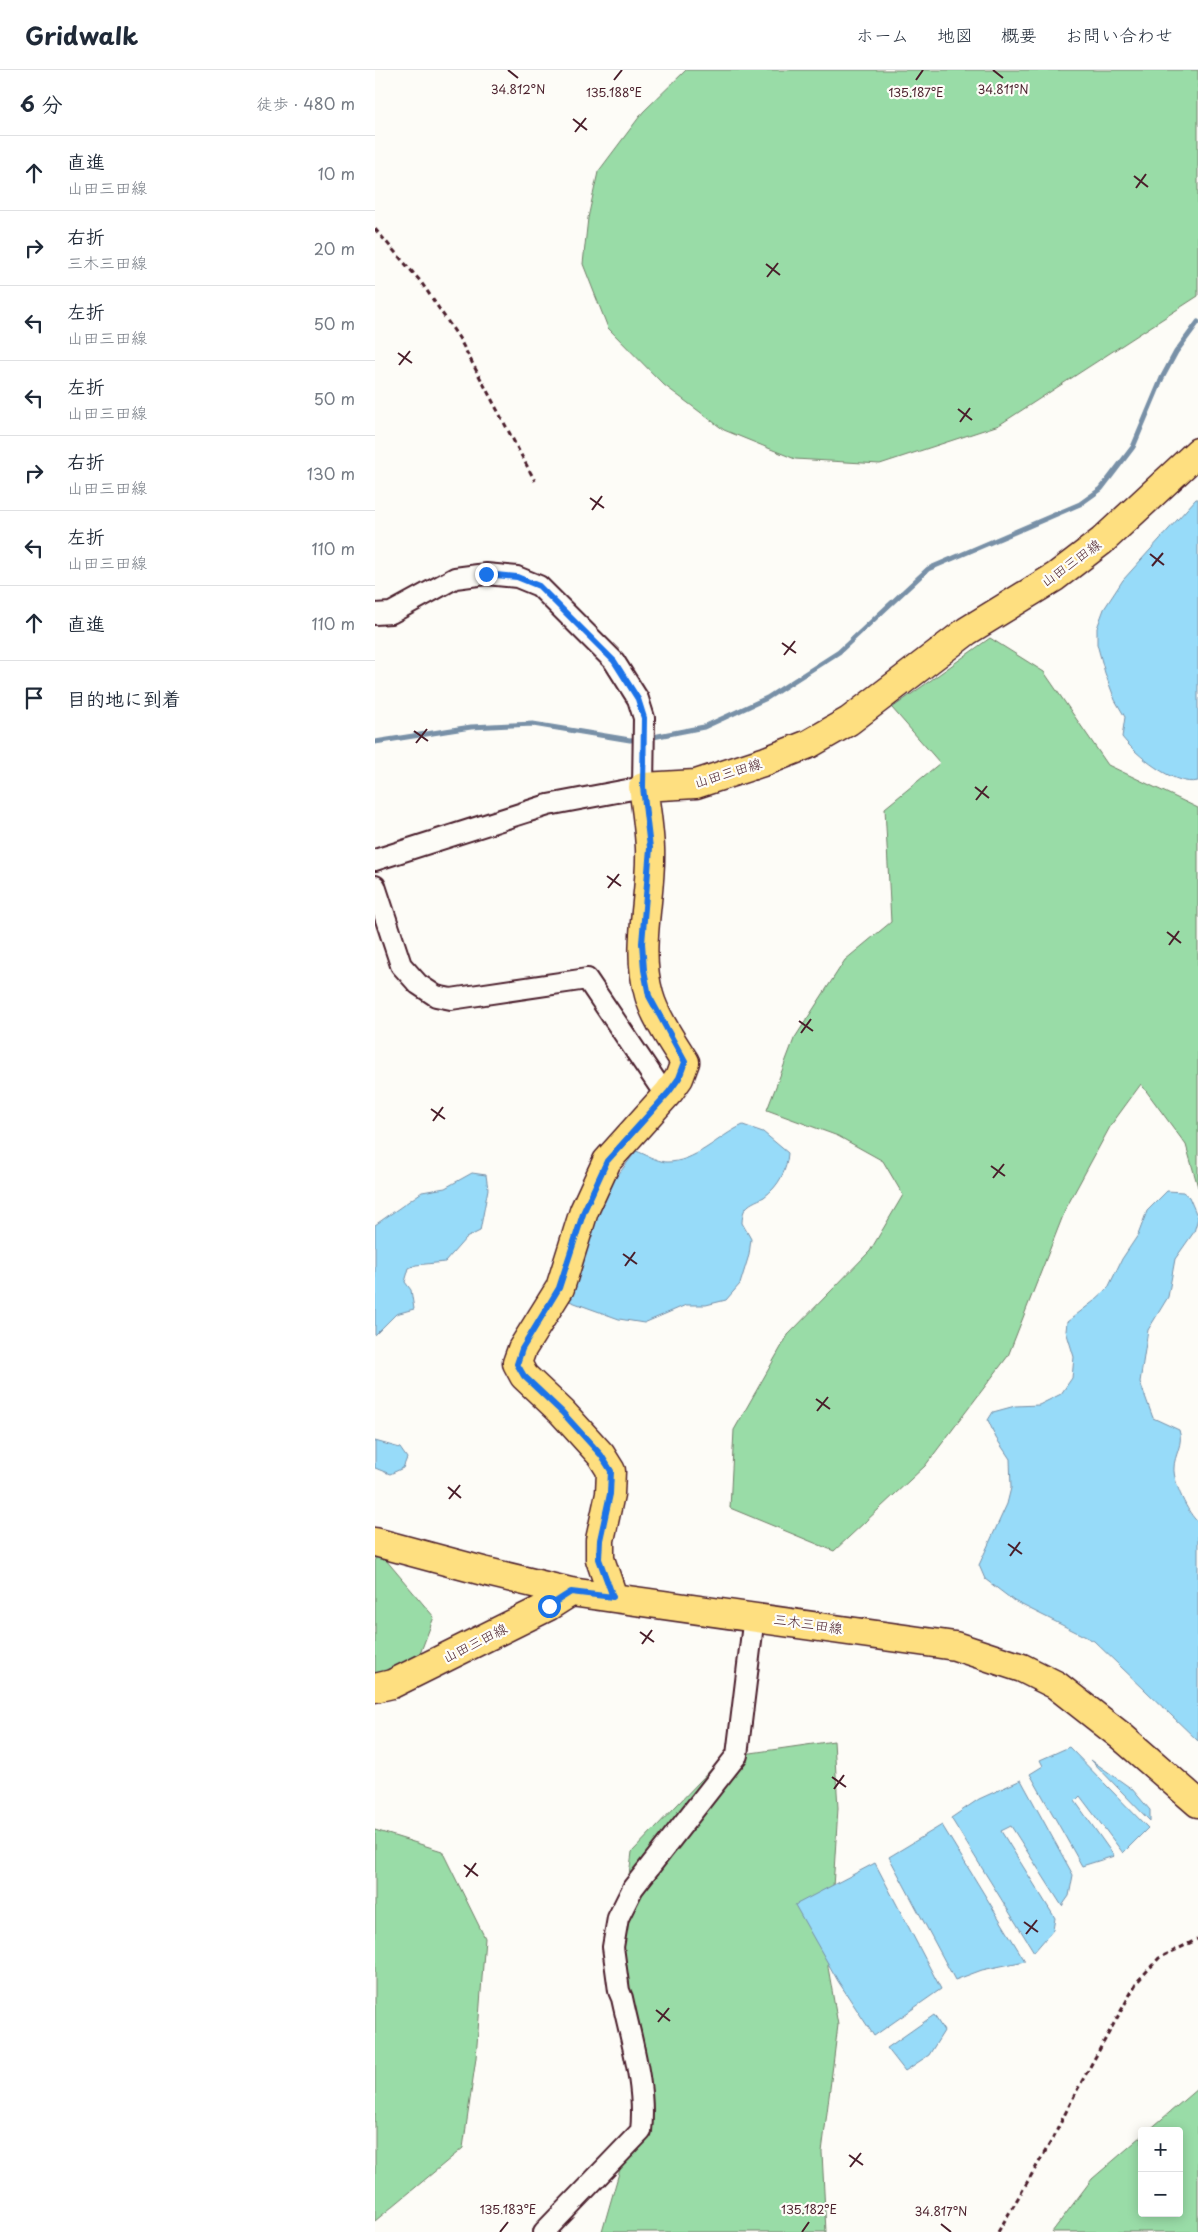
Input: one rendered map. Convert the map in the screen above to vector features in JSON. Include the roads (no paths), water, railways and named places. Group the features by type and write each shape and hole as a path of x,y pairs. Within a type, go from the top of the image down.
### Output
{"main road":[{"name":"山田三田線","path":"643,787 696,784 766,761 809,744 849,721 967,631 1055,577 1087,553 1198,452"},
{"path":"613,1597 599,1559 600,1540 610,1494 611,1471 601,1455 556,1406 524,1376 517,1364 522,1349 559,1288 584,1211 607,1161 666,1096 679,1078 685,1062 649,996 644,970 642,943 650,848 643,787"},
{"name":"三木三田線","path":"375,1542 571,1592 754,1616 955,1646 1022,1668 1056,1685 1121,1736 1198,1803"},
{"name":"山田三田線","path":"375,1688 392,1684 549,1606 571,1592"}],"street":[{"path":"375,614 391,613 455,578 486,574 517,577 539,586 614,661 638,699 644,718 643,787 548,805 375,860"},
{"path":"375,886 401,965 418,984 435,996 451,999 587,979 666,1096"},
{"path":"544,2232 641,2131 643,2118 639,2084 619,1991 613,1947 618,1918 633,1888 737,1755 754,1616"}],"water":[{"path":"1198,499 1198,781 1188,782 1156,768 1136,752 1122,737 1125,717 1115,700 1105,673 1097,644 1097,628 1104,609 1123,580"},
{"path":"743,1125 763,1132 788,1153 786,1166 778,1183 769,1193 750,1204 744,1211 742,1223 751,1239 749,1255 740,1284 726,1300 706,1305 686,1305 644,1323 619,1319 569,1301 593,1222 612,1183 636,1151 666,1162 677,1161 697,1154"},
{"path":"472,1173 486,1175 488,1189 480,1231 466,1238 445,1262 416,1265 409,1268 405,1282 411,1290 414,1309 396,1314 375,1335 375,1225 422,1192 445,1188"},
{"path":"1167,1191 1183,1192 1189,1197 1198,1218 1194,1232 1175,1259 1168,1297 1148,1330 1140,1382 1153,1418 1179,1430 1180,1445 1174,1463 1174,1474 1182,1497 1198,1522 1198,1741 1094,1641 1014,1601 985,1579 979,1565 1007,1504 1011,1488 1010,1459 996,1438 988,1420 993,1412 1015,1406 1039,1405 1061,1394 1072,1378 1074,1357 1066,1331 1067,1322 1108,1288 1122,1259 1138,1235 1147,1211"},
{"path":"375,1441 400,1448 407,1458 403,1468 390,1474 375,1468"},
{"path":"1069,1747 1148,1828 1123,1853 1080,1796 1075,1801 1114,1856 1082,1866 1030,1774 1043,1766 1040,1760"},
{"path":"1091,1760 1132,1789 1150,1810 1150,1821"},
{"path":"1021,1780 1073,1875 1069,1896 1062,1906 1011,1826 1001,1831 1055,1918 1053,1930 1034,1952 951,1818 979,1799"},
{"path":"942,1825 1025,1961 982,1970 955,1980 889,1857"},
{"path":"875,1863 941,1989 874,2036 838,1981 795,1905"},
{"path":"934,2015 944,2031 929,2055 905,2071 887,2048"}],"waterway":[{"path":"648,738 704,727 767,698 839,652 928,569 1080,504 1101,489 1133,447 1162,378 1176,352 1198,322"},
{"path":"375,742 471,727 533,724 630,740 639,739"}]}
